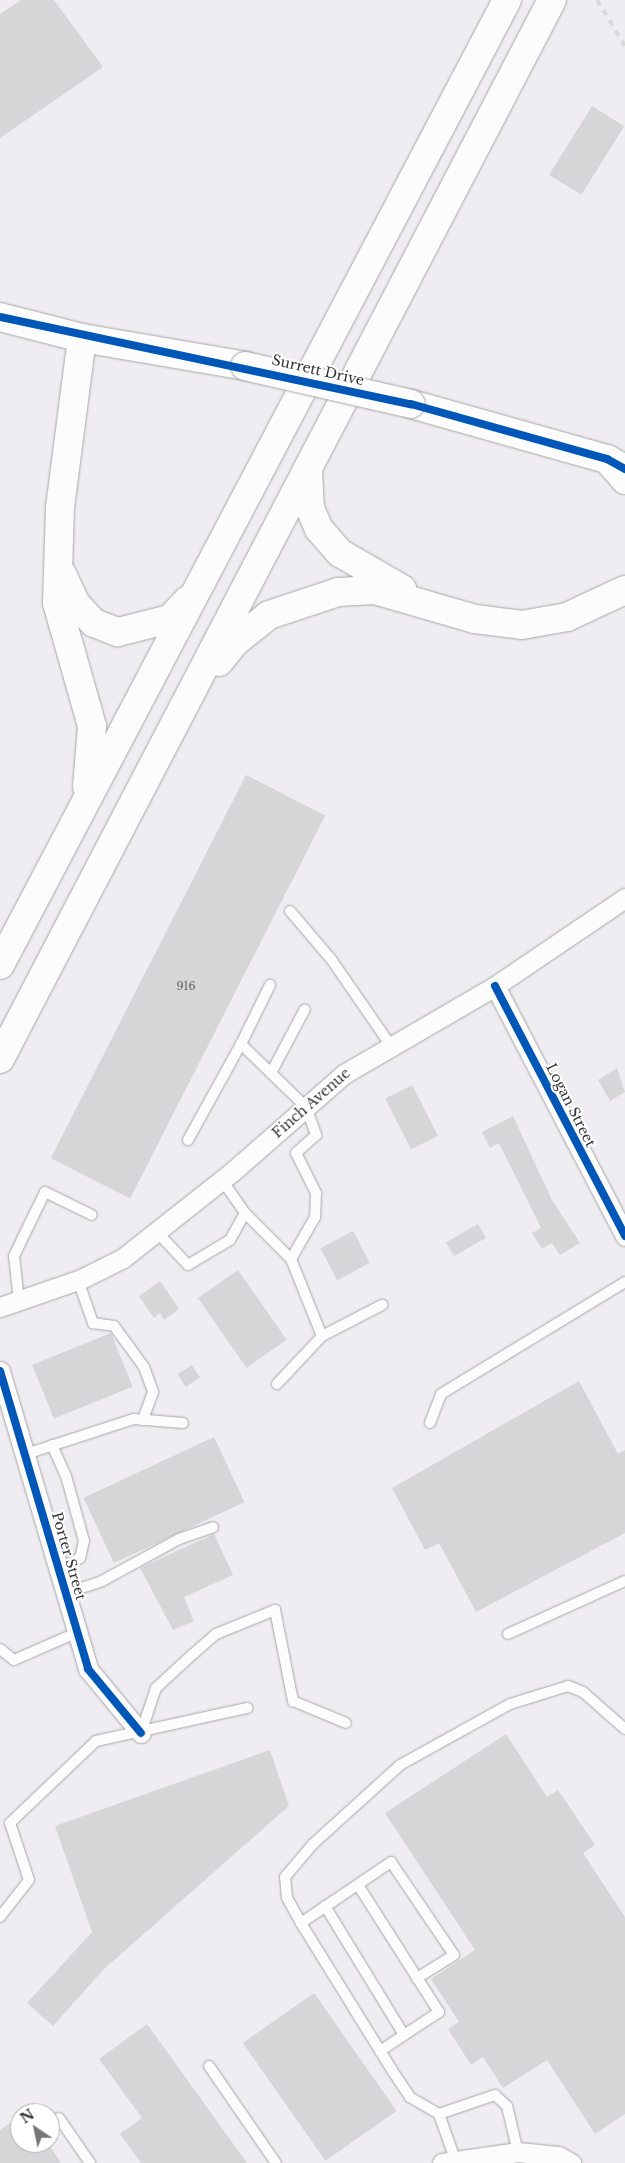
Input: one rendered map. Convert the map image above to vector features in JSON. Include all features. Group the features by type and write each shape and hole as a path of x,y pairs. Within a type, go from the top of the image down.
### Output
{"main road":[{"path":"0,965 507,0"},
{"path":"0,1059 552,0"},
{"name":"Surrett Drive","path":"0,317 82,338 245,366 410,404 616,464"},
{"path":"82,338 60,507 57,603 64,633 84,686 92,726 85,803"},
{"path":"616,464 625,480"},
{"path":"308,470 310,508 319,529 340,553 429,605"},
{"path":"58,563 76,604 94,623 118,632 170,619 198,590"},
{"path":"185,706 235,642 268,615 338,592 375,590 475,619 522,625 567,618 625,590"}],"street":[{"name":"Finch Avenue","path":"0,1307 78,1280 123,1258 222,1180 306,1107 390,1043 495,986 625,898"},
{"name":"Logan Street","path":"495,986 625,1236"},
{"name":"Porter Street","path":"0,1371 88,1669 141,1733"},
{"path":"448,2161 518,2152 558,2156 571,2163"}],"lane":[{"path":"290,911 331,959 390,1043"},
{"path":"188,1140 241,1044 270,985"},
{"path":"271,1073 305,1009"},
{"path":"241,1044 306,1107 316,1135 296,1153 316,1193 315,1217 291,1259"},
{"path":"222,1180 245,1213 291,1259 322,1336"},
{"path":"19,1301 14,1256 45,1192 92,1216"},
{"path":"157,1232 188,1265 230,1240 245,1213"},
{"path":"78,1280 93,1323 114,1326 144,1367 153,1392 143,1420"},
{"path":"430,1423 442,1394 625,1282"},
{"path":"278,1384 322,1336 382,1305"},
{"path":"26,1454 143,1420 183,1423"},
{"path":"52,1445 66,1476 84,1541 80,1558 60,1569"},
{"path":"66,1593 102,1581 179,1539 213,1527"},
{"path":"508,1634 625,1581"},
{"path":"141,1733 156,1688 193,1654 216,1634 275,1610 293,1701 346,1723"},
{"path":"0,1650 14,1660 78,1632"},
{"path":"448,2161 439,2114 410,2097 380,2051 300,1923 287,1898 285,1877 313,1844 400,1766 510,1704 548,1688 568,1686 584,1692 625,1729"},
{"path":"0,1917 29,1880 10,1823 96,1741 141,1733 247,1708"},
{"path":"300,1923 391,1862 454,1955 417,1978"},
{"path":"358,1885 439,2012 380,2051"},
{"path":"325,1906 404,2036"},
{"path":"208,2066 276,2163"},
{"path":"439,2114 496,2095 507,2106 518,2152"},
{"path":"60,2119 90,2163"}],"building":[{"path":"21,0 54,0 103,67 0,138 0,14"},
{"path":"592,106 624,126 581,195 549,175"},
{"path":"246,775 325,815 130,1199 51,1158"},
{"path":"617,1068 625,1092 610,1101 598,1080"},
{"path":"412,1085 438,1136 411,1149 385,1099"},
{"path":"513,1116 552,1200 580,1243 560,1255 552,1243 542,1249 532,1233 541,1228 499,1143 490,1148 482,1132"},
{"path":"478,1224 486,1238 454,1256 446,1242"},
{"path":"353,1231 370,1263 337,1280 320,1248"},
{"path":"238,1270 287,1340 247,1368 198,1298"},
{"path":"160,1281 179,1309 164,1320 160,1313 154,1318 139,1296"},
{"path":"111,1333 133,1387 54,1419 32,1365"},
{"path":"192,1365 200,1378 186,1387 178,1374"},
{"path":"579,1381 618,1454 625,1450 625,1533 476,1612 439,1543 425,1550 392,1488"},
{"path":"214,1437 244,1502 114,1563 83,1498"},
{"path":"214,1534 233,1575 184,1597 194,1621 173,1630 140,1568"},
{"path":"506,1734 547,1797 558,1790 595,1845 583,1853 625,1917 625,2114 595,2134 547,2060 503,2088 483,2057 471,2065 448,2029 459,2022 431,1979 475,1950 385,1813"},
{"path":"270,1750 289,1806 104,1969 53,2026 27,2003 92,1932 55,1826"},
{"path":"314,1993 397,2111 325,2161 243,2043"},
{"path":"147,2024 247,2163 141,2163 120,2134 142,2118 99,2059"},
{"path":"10,2123 10,2153 54,2153 61,2163 0,2163 0,2130"}],"railway":[{"path":"597,0 625,46"}],"cycle path":[{"path":"0,317 411,404 607,459 625,469"},
{"path":"495,986 625,1236"},
{"path":"0,1371 88,1669 141,1733"}]}
